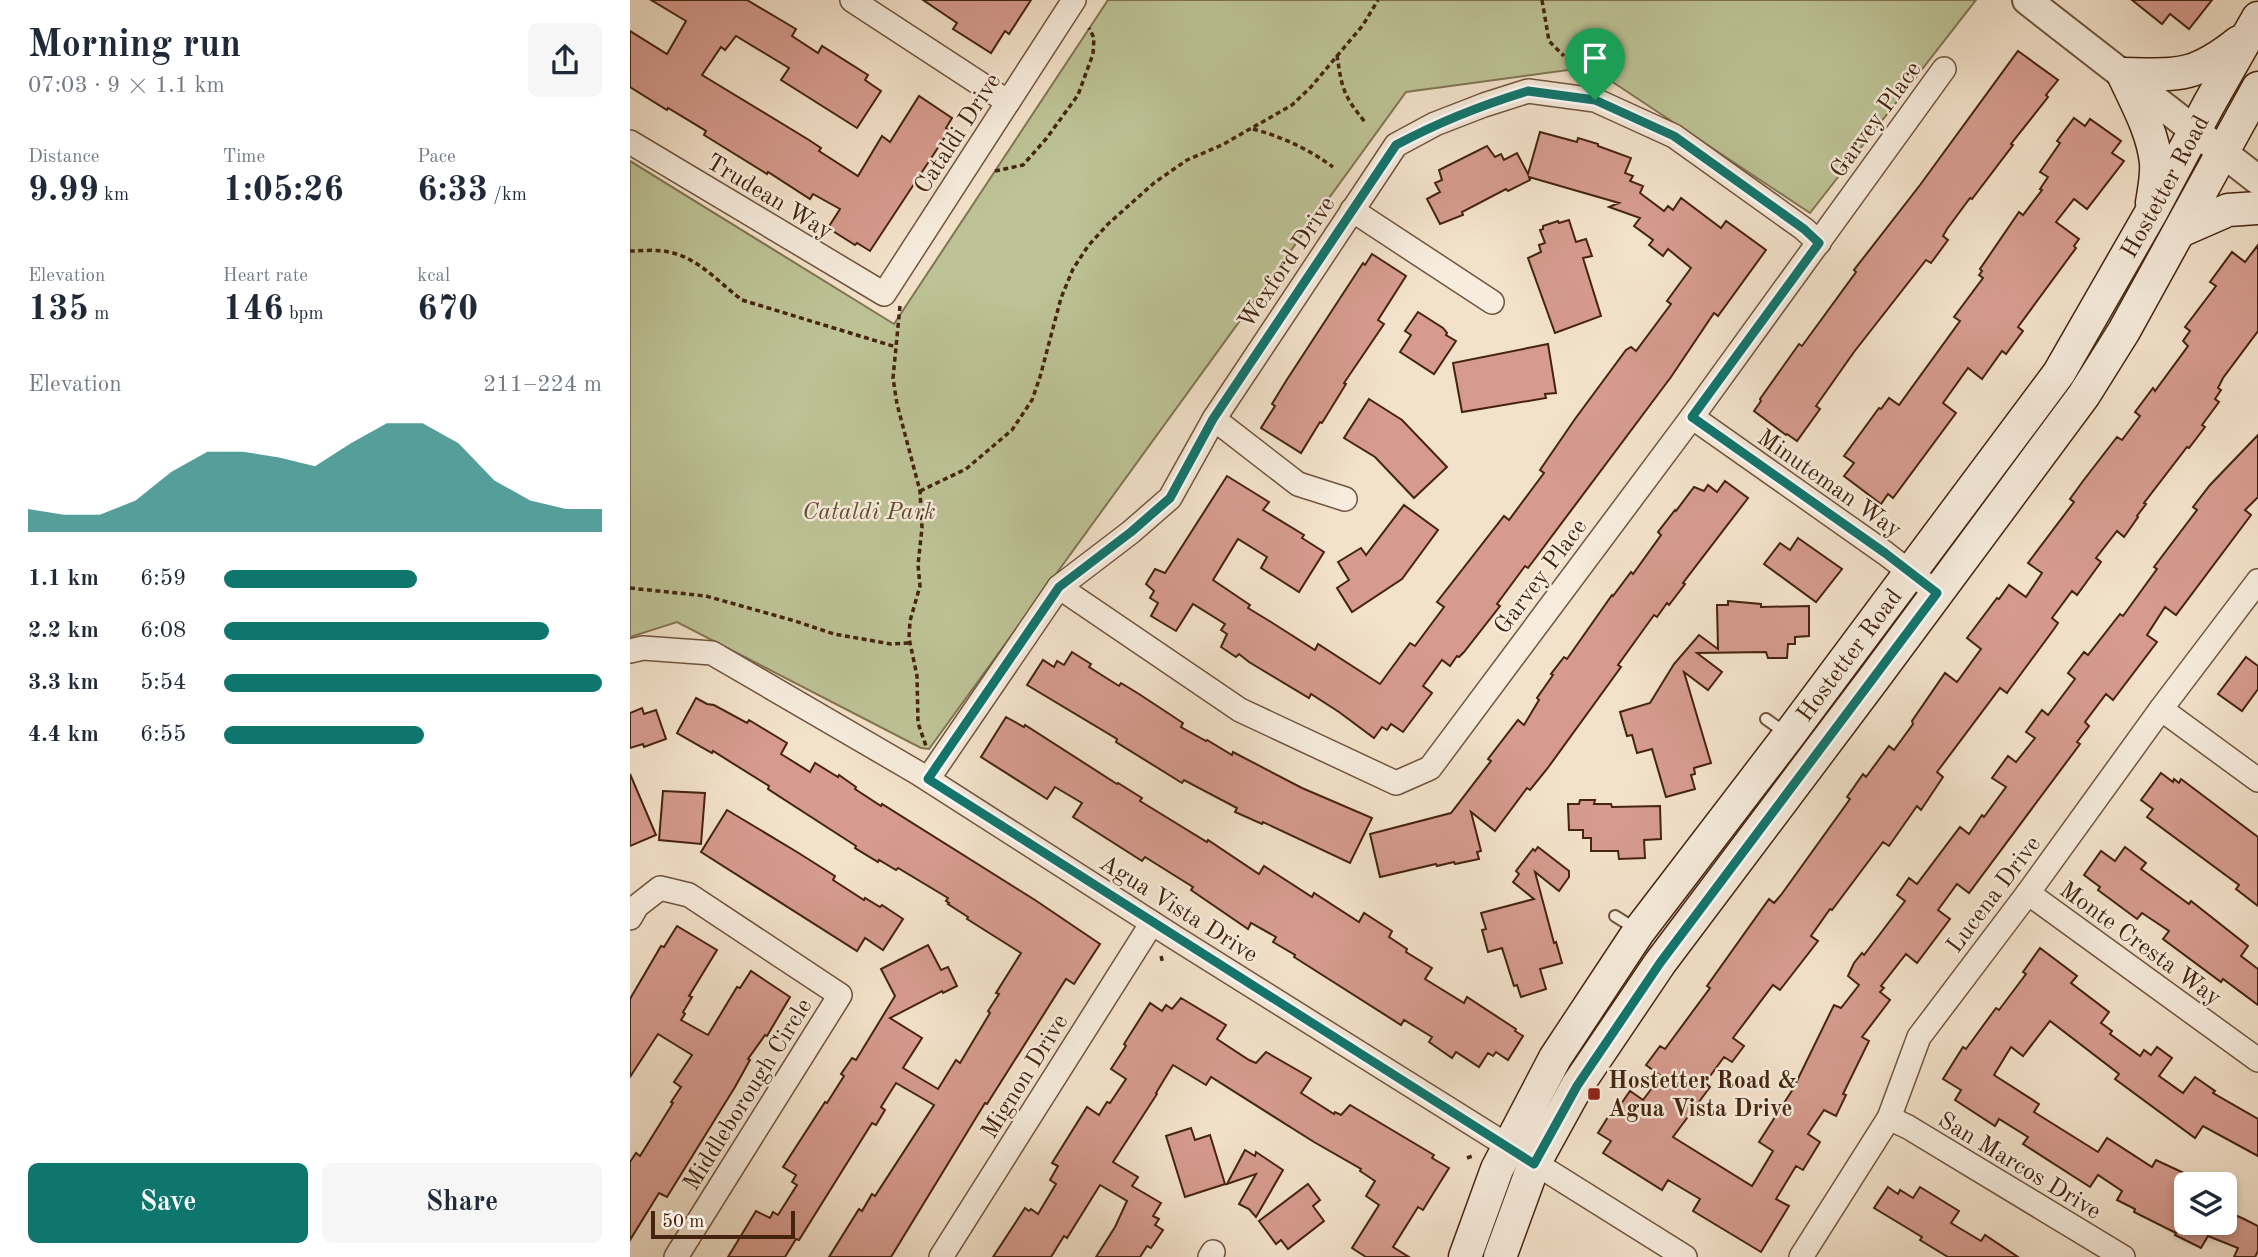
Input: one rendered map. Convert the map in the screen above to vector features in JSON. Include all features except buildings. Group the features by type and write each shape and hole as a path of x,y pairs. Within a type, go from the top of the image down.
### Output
{"main road":[{"path":"2152,211 2156,165 2153,147 2123,74 2168,75 2194,71 2216,60 2253,26"},
{"name":"Hostetter Road","path":"1465,1257 1507,1147 1627,924 1778,727 1910,573 2059,373 2152,211 2253,26"},
{"name":"Hostetter Road","path":"1500,1257 1534,1164 1577,1086 1660,963 2084,395 2124,331 2258,88"},
{"path":"2258,98 2258,124"},
{"path":"2180,231 2228,210 2258,208"}],"street":[{"path":"852,0 1008,102"},
{"name":"Cataldi Drive","path":"892,298 1008,102 1074,0"},
{"path":"2027,0 2258,180"},
{"name":"Garvey Place","path":"1059,587 1240,710 1396,783 1430,768 1692,417 1944,69"},
{"name":"Wexford Drive","path":"928,779 1059,587 1131,532 1170,498 1213,419 1396,145 1447,119 1528,91 1595,100 1674,136 1804,229 1819,243"},
{"name":"Trudean Way","path":"630,142 892,298"},
{"path":"1352,210 1492,302"},
{"name":"Minuteman Way","path":"1692,417 1937,593"},
{"path":"1213,419 1298,484 1345,499"},
{"name":"Lucena Drive","path":"1801,1257 1889,1118 1919,1037 2258,581"},
{"name":"Agua Vista Drive","path":"630,651 643,648 712,653 928,779 1152,923 1685,1257"},
{"path":"2161,709 2258,780"},
{"name":"Middleborough Circle","path":"630,918 637,906 660,888 689,895 840,995 676,1257"},
{"name":"Monte Cresta Way","path":"2028,893 2258,1060"},
{"name":"Mignon Drive","path":"941,1257 1152,923"},
{"name":"San Marcos Drive","path":"1889,1118 2123,1257"}],"path":[{"path":"920,491 966,469 1012,430 1032,400 1061,298 1073,269 1088,246 1108,224 1154,183 1187,160 1222,145 1292,105 1311,87 1363,25 1378,0"},
{"path":"1542,0 1549,41 1564,56"},
{"path":"995,172 1023,165 1078,95 1093,54 1094,37 1089,28"},
{"path":"1337,55 1341,84 1347,101 1365,122"},
{"path":"1251,128 1274,134 1309,150 1333,167"},
{"path":"630,251 669,252 702,265 721,285 742,300 897,348"},
{"path":"892,298 897,348 893,378 897,404 920,491 922,528 919,586 910,621 917,676 918,723 926,746"},
{"path":"630,588 706,596 834,634 891,644 911,643"},
{"path":"1161,956 1163,964"},
{"path":"1468,1158 1475,1155"}],"green space":[{"name":"Cataldi Park","path":"1108,0 1976,0 1810,213 1590,67 1406,92 929,749 921,748 677,622 630,637 630,161 894,324"}],"place":[{"name":"Hostetter Road & Agua Vista Drive","path":"1594,1094"}],"route":[{"path":"1528,91 1595,100 1674,136 1804,229 1819,243 1692,417 1885,553 1937,593 1660,963 1577,1086 1534,1164 928,779 1059,587 1131,532 1170,498 1213,419 1396,145 1435,124 1528,91"}]}
